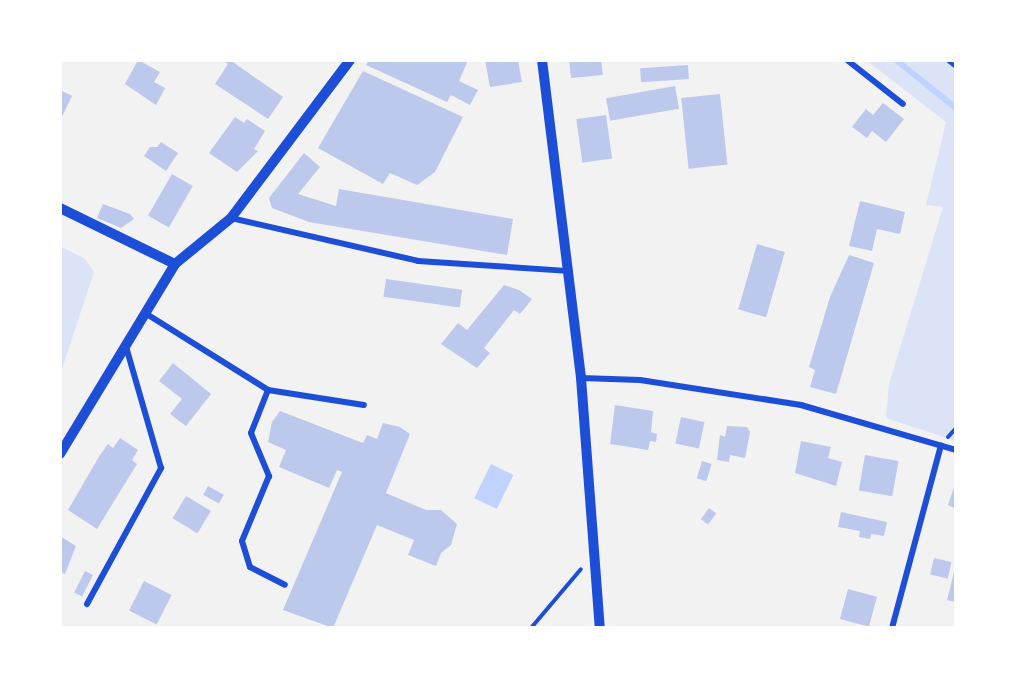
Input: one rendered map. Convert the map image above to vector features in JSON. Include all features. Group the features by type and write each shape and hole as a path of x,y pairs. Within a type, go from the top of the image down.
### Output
{"street":[{"path":"60,454 175,264 231,218 350,60"},
{"path":"542,60 581,378 597,550 600,628"},
{"path":"846,60 903,104"},
{"path":"60,208 175,264"},
{"path":"231,218 418,261 567,272"},
{"path":"145,313 268,390 364,405"},
{"path":"87,604 161,468 126,346"},
{"path":"581,378 651,382 801,405 956,450"},
{"path":"268,390 251,433 269,476 242,541 250,567 285,585"},
{"path":"892,628 941,445"}],"path":[{"path":"947,60 956,67"},
{"path":"531,628 597,550"}],"shaded area":[{"path":"866,60 956,60 956,441 886,418 889,384 943,207 926,205 946,122"},
{"path":"60,246 85,259 94,272 60,375"}],"water":[{"path":"491,464 513,475 497,509 474,498"}],"building":[{"path":"138,60 160,72 154,82 165,88 156,105 125,84"},
{"path":"222,60 230,60 283,97 268,119 215,84 228,64"},
{"path":"369,60 468,60 459,81 478,90 470,105 451,95 447,102 366,65"},
{"path":"485,60 518,60 522,82 490,87"},
{"path":"569,60 601,60 603,75 571,78"},
{"path":"688,65 689,79 641,82 640,68"},
{"path":"363,71 463,117 435,172 417,185 390,173 383,184 318,148"},
{"path":"675,86 679,109 610,121 606,98"},
{"path":"60,90 72,96 60,121"},
{"path":"720,94 727,165 689,169 681,98"},
{"path":"883,103 904,119 886,142 872,131 867,138 852,127 866,109 873,115"},
{"path":"606,115 612,159 582,163 576,119"},
{"path":"235,117 244,123 247,119 265,131 254,149 258,151 237,172 209,153"},
{"path":"161,142 178,153 166,171 144,156 150,147 157,147"},
{"path":"304,153 320,167 298,194 336,206 339,189 513,219 507,255 309,222 272,208 269,198"},
{"path":"172,174 193,186 169,228 148,216"},
{"path":"860,201 905,212 900,234 877,229 872,251 849,246"},
{"path":"103,204 130,214 134,219 121,228 97,218"},
{"path":"757,244 785,252 766,317 738,309"},
{"path":"849,255 874,263 836,394 810,387 815,370 809,367 830,297"},
{"path":"386,279 462,290 460,308 383,297"},
{"path":"504,285 519,290 532,299 520,314 514,310 484,348 490,353 477,368 441,344 458,323 467,330"},
{"path":"173,363 211,394 186,426 170,414 182,399 159,381"},
{"path":"615,405 653,411 651,432 657,434 656,442 650,441 648,450 610,444"},
{"path":"280,411 363,443 367,435 377,439 383,423 400,427 410,434 386,493 426,510 441,510 457,524 451,545 441,553 436,566 408,555 414,540 377,525 333,628 283,610 342,472 337,470 329,488 279,467 286,450 268,442 272,422"},
{"path":"681,417 704,422 699,448 675,443"},
{"path":"727,426 747,427 750,432 745,458 730,455 729,462 717,460 720,435 725,437"},
{"path":"120,438 138,450 132,460 137,464 97,529 68,510 100,455 108,444 113,448"},
{"path":"801,441 831,447 828,458 842,462 836,486 795,473"},
{"path":"865,455 898,461 892,496 859,490"},
{"path":"702,461 712,464 706,481 697,478"},
{"path":"208,486 224,495 219,503 203,495"},
{"path":"954,487 956,488 956,509 948,505"},
{"path":"186,496 211,511 197,533 173,518"},
{"path":"709,508 716,513 708,525 701,519"},
{"path":"841,512 887,522 884,536 871,534 870,539 859,537 860,531 838,527"},
{"path":"60,536 76,546 65,574 60,571"},
{"path":"934,558 952,562 948,579 930,575"},
{"path":"85,571 93,575 82,596 74,592"},
{"path":"954,572 956,573 956,602 947,600"},
{"path":"144,581 172,595 157,624 129,610"},
{"path":"848,589 877,597 869,627 840,619"}],"waterway":[{"path":"896,60 956,108"}]}
